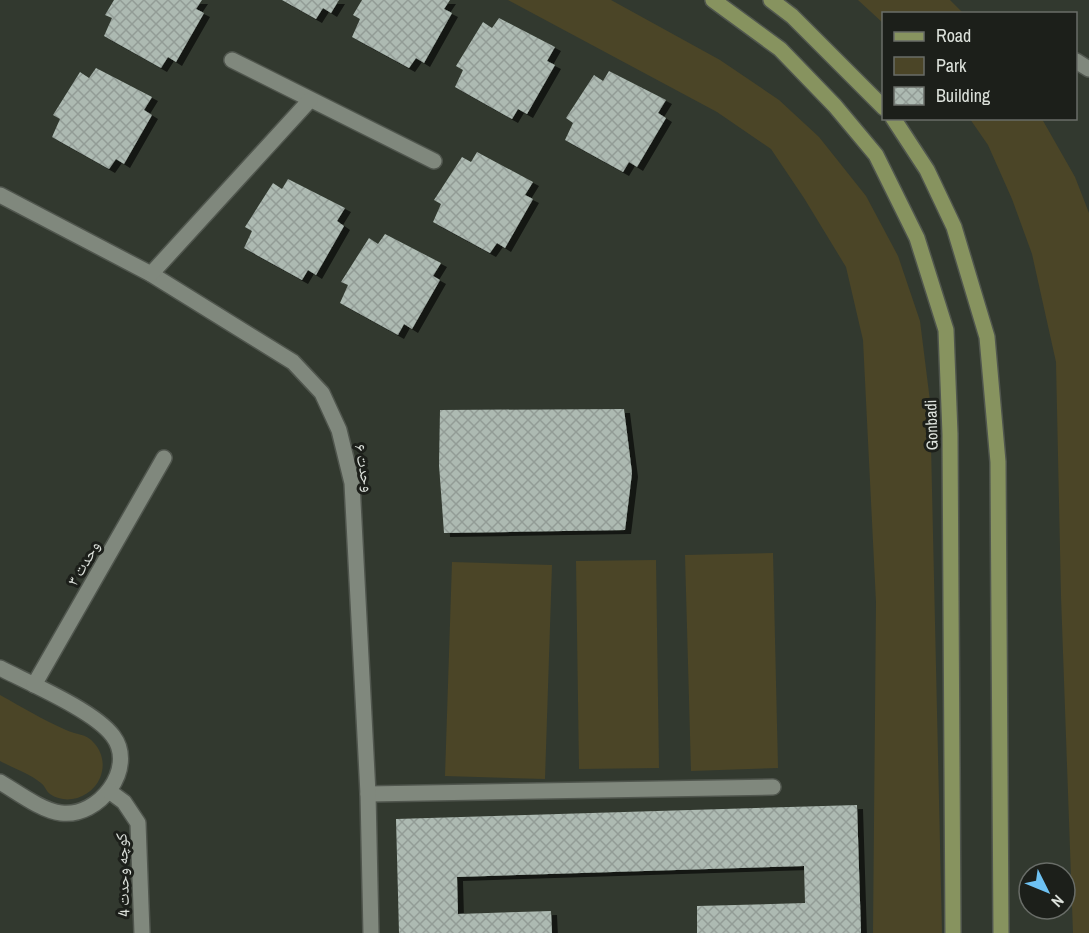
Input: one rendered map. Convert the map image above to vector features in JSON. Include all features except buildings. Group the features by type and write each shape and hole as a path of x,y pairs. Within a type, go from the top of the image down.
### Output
{"main road":[{"name":"Gonbadi","path":"713,0 780,49 835,106 876,155 916,238 945,330 950,434 953,933"},
{"path":"771,0 792,16 882,106"},
{"path":"894,120 927,170 954,227 987,337 998,462 1001,933"}],"street":[{"path":"232,60 434,161"},
{"path":"151,274 310,100"},
{"name":"وحدت ۶","path":"0,195 151,274 293,362 322,393 339,430 352,483 368,794 371,933"},
{"name":"وحدت ۳","path":"34,686 164,458"},
{"path":"0,668 92,716 115,738 120,750 118,773 110,791 96,804 81,812 60,813 36,803 0,782"},
{"path":"368,794 773,787"},
{"name":"کوچه وحدت 4","path":"110,791 124,802 138,823 141,933"}],"green space":[{"path":"508,0 611,0 720,60 779,100 819,137 866,196 898,256 920,321 930,401 942,933 873,933 876,602 863,340 846,267 771,149 717,112"},
{"path":"858,0 950,0 962,12 882,12 882,22"},
{"path":"971,120 1043,120 1075,177 1089,213 1089,933 1073,933 1073,921 1077,921 1077,861 1070,861 1056,362 1032,254 1012,199 988,145"},
{"path":"773,553 778,768 691,771 685,555"},
{"path":"656,560 659,768 579,769 576,561"},
{"path":"452,562 552,565 545,779 445,776"},
{"path":"0,695 57,726 88,737 97,747 102,760 100,778 96,785 78,798 57,798 37,780 0,761"}]}
